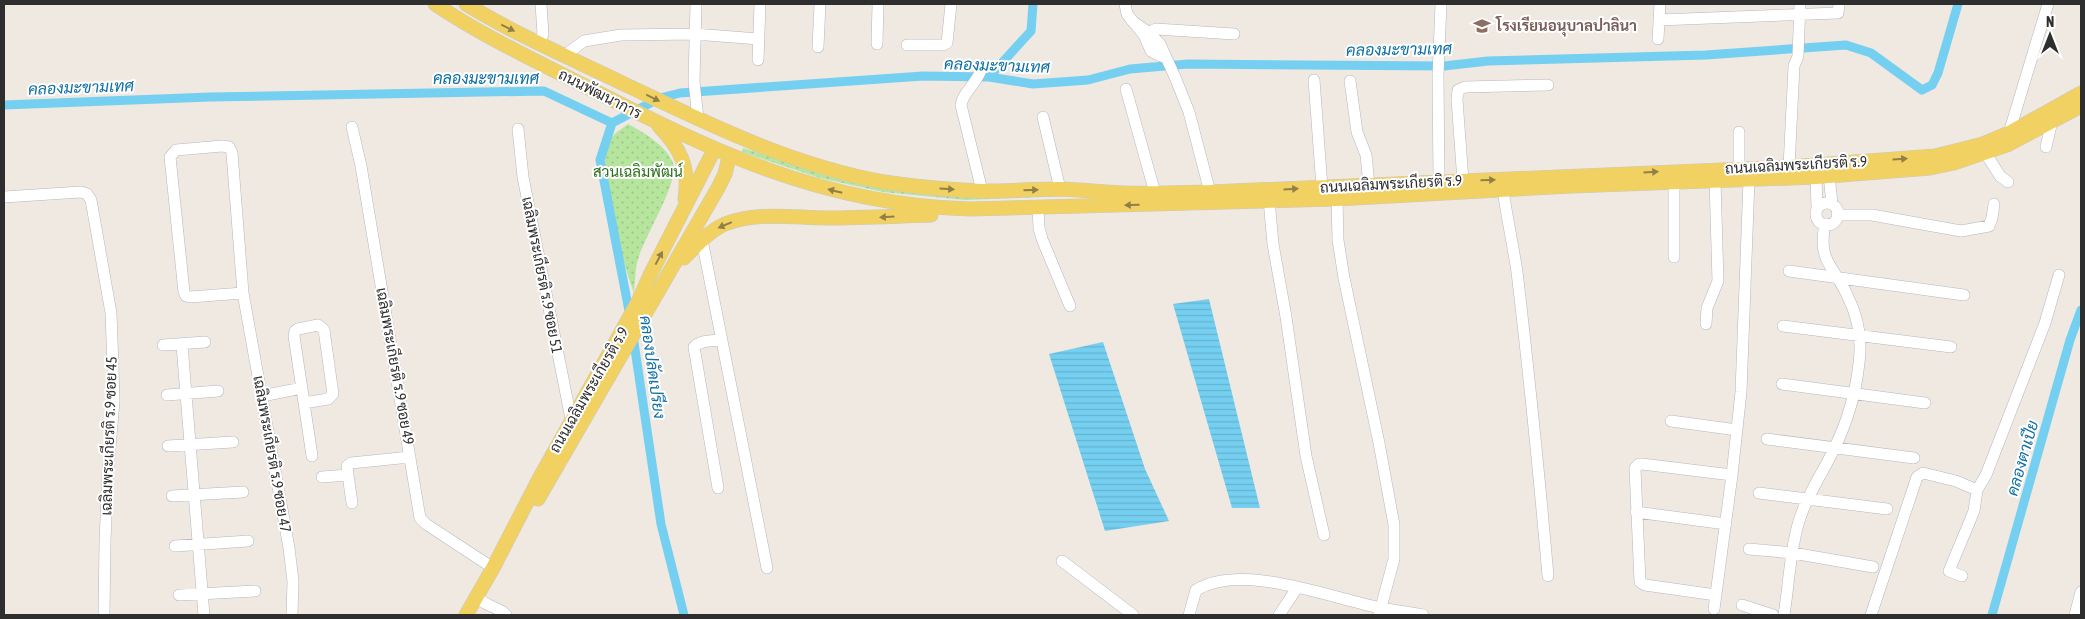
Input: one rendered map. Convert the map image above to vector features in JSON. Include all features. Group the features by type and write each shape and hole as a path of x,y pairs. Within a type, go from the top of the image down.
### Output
{"main road":[{"name":"ถนนพัฒนาการ","path":"435,4 534,60 649,119 722,151"},
{"name":"ถนนพัฒนาการ","path":"466,4 494,21 698,120"},
{"name":"ถนนเฉลิมพระเกียรติ ร.9","path":"698,120 747,142 805,162 885,182 941,189 982,191 1060,189 1124,193 1503,190 1749,180 1935,156 1961,150 2009,134 2081,93"},
{"name":"ถนนเฉลิมพระเกียรติ ร.9","path":"722,151 799,182 850,195 935,208 1038,208 1269,200 1369,185 1463,180 1789,167 1822,171 1930,168 1986,154 2081,106"},
{"path":"649,119 675,145 680,153 687,183 684,207"},
{"path":"698,120 722,151 747,142"},
{"name":"ถนนเฉลิมพระเกียรติ ร.9","path":"474,615 618,350 638,302 684,207 722,151"},
{"name":"ถนนเฉลิมพระเกียรติ ร.9","path":"466,615 572,419 642,317 725,174 722,151"},
{"path":"669,273 702,240 725,224 746,218 867,218 939,215 970,209"}],"street":[{"path":"539,43 542,34 541,4"},
{"path":"696,4 694,98 698,120"},
{"path":"758,60 760,4"},
{"path":"818,47 820,4"},
{"path":"877,44 878,4"},
{"path":"907,45 944,46 947,43 951,4"},
{"path":"1125,4 1127,14 1132,21 1160,44 1166,60 1176,77 1189,112 1210,192"},
{"path":"1439,182 1438,58 1440,4"},
{"path":"1658,39 1660,4"},
{"path":"1726,17 1727,4"},
{"path":"1659,20 1726,17 1799,10 1838,13 1839,4"},
{"path":"2009,134 2048,4"},
{"path":"1789,167 1794,66 1798,56 1799,42 1799,10"},
{"path":"1146,33 1156,29 1234,34"},
{"path":"564,56 584,41 621,35 694,34 759,39"},
{"path":"982,191 961,105 966,94 980,76 983,65"},
{"path":"1314,80 1344,278 1379,443 1394,525 1394,559 1380,612"},
{"path":"1350,81 1357,132 1366,155 1369,185"},
{"path":"1463,180 1457,100 1458,90 1465,87 1548,85"},
{"path":"1126,89 1155,193"},
{"path":"1043,117 1060,189"},
{"path":"2046,147 2052,121"},
{"name":"เฉลิมพระเกียรติ ร.9 ซอย 49","path":"352,127 361,166 420,518 426,524 492,568"},
{"name":"เฉลิมพระเกียรติ ร.9 ซอย 51","path":"518,129 523,176 572,419"},
{"path":"1739,132 1739,169"},
{"name":"เฉลิมพระเกียรติ ร.9 ซอย 47","path":"243,293 190,297 186,296 184,292 170,157 176,150 222,146 229,147 232,153 243,293 289,548 293,581 292,615"},
{"path":"1986,154 2000,176 2008,182"},
{"path":"1822,171 1837,215 1833,222 1825,224 1818,220 1816,216 1822,171"},
{"path":"1714,609 1738,430 1749,180"},
{"path":"1706,324 1707,308 1718,281 1715,181"},
{"path":"1674,183 1674,257"},
{"path":"1503,190 1507,221 1513,246 1530,380 1548,576"},
{"name":"เฉลิมพระเกียรติ ร.9 ซอย 45","path":"4,197 81,192 87,194 91,200 111,313 113,367 114,401 108,472 104,615"},
{"path":"1269,200 1273,244 1286,317 1306,456 1324,535"},
{"path":"1817,208 1824,203 1832,204"},
{"path":"1837,215 1872,215 1961,231 1988,226 1992,218 1994,204"},
{"path":"1038,208 1039,228 1042,239 1070,306"},
{"path":"1784,615 1800,517 1835,447 1853,393 1859,363 1859,336 1856,316 1848,295 1826,259 1822,241 1825,224"},
{"path":"702,240 720,340 740,425 767,568"},
{"path":"1789,271 1964,295"},
{"path":"1962,576 1949,571 1974,511 1978,490 1986,475 2045,323 2059,275"},
{"path":"304,403 328,399 333,394 324,330 318,325 294,331 304,403 312,456"},
{"path":"1783,326 1951,347"},
{"path":"718,488 694,347 696,344 720,340"},
{"path":"163,345 205,342"},
{"path":"182,345 204,615"},
{"path":"1782,384 1925,403"},
{"path":"262,396 302,388"},
{"path":"167,395 218,391"},
{"path":"1671,421 1738,430"},
{"path":"1767,439 1914,458"},
{"path":"168,446 233,442"},
{"path":"352,503 347,466 351,463 410,457"},
{"path":"1716,595 1645,585 1640,582 1635,468 1639,464 1675,466 1732,475"},
{"path":"1871,615 1917,477 1923,474 1956,481 1978,490"},
{"path":"322,477 348,475"},
{"path":"172,496 243,492"},
{"path":"1759,493 1887,509"},
{"path":"1636,512 1726,524"},
{"path":"175,546 248,541"},
{"path":"1749,549 1793,553 1873,567"},
{"path":"1062,561 1133,615"},
{"path":"1190,615 1196,590 1216,582 1234,580 1274,582 1380,612 1423,615"},
{"path":"1279,615 1297,588"},
{"path":"179,596 255,591"},
{"path":"2075,615 2081,592"},
{"path":"482,601 490,607 502,610 506,615"},
{"path":"1742,605 1774,615"}],"green space":[{"name":"สวนเฉลิมพัฒน์","path":"628,124 660,145 673,163 671,185 636,266 634,293 623,261 612,216 605,173 605,155 608,142"},
{"path":"743,148 827,174 1069,196 965,200 883,192 820,178 742,152"}],"water":[{"path":"1209,299 1260,508 1232,508 1173,304"},
{"path":"1103,342 1145,469 1169,521 1105,531 1049,354"}],"waterway":[{"path":"989,77 1031,31 1033,4"},
{"name":"คลองมะขามเทศ","path":"612,123 660,98 680,93 923,76 989,77 1033,84 1088,80 1130,69 1188,64 1444,66 1488,61 1706,55 1846,45 1871,53 1922,90 1932,85 1938,73 1958,4"},
{"name":"คลองมะขามเทศ","path":"4,105 210,97 544,91 612,123"},
{"name":"คลองปลัดเปรียง","path":"612,123 600,160 630,316"},
{"name":"คลองตาเปีย","path":"1992,615 2070,340 2081,310"},
{"name":"คลองปลัดเปรียง","path":"633,336 661,524 684,615"}],"place":[{"name":"โรงเรียนอนุบาลปาลินา","path":"1482,26"}]}
